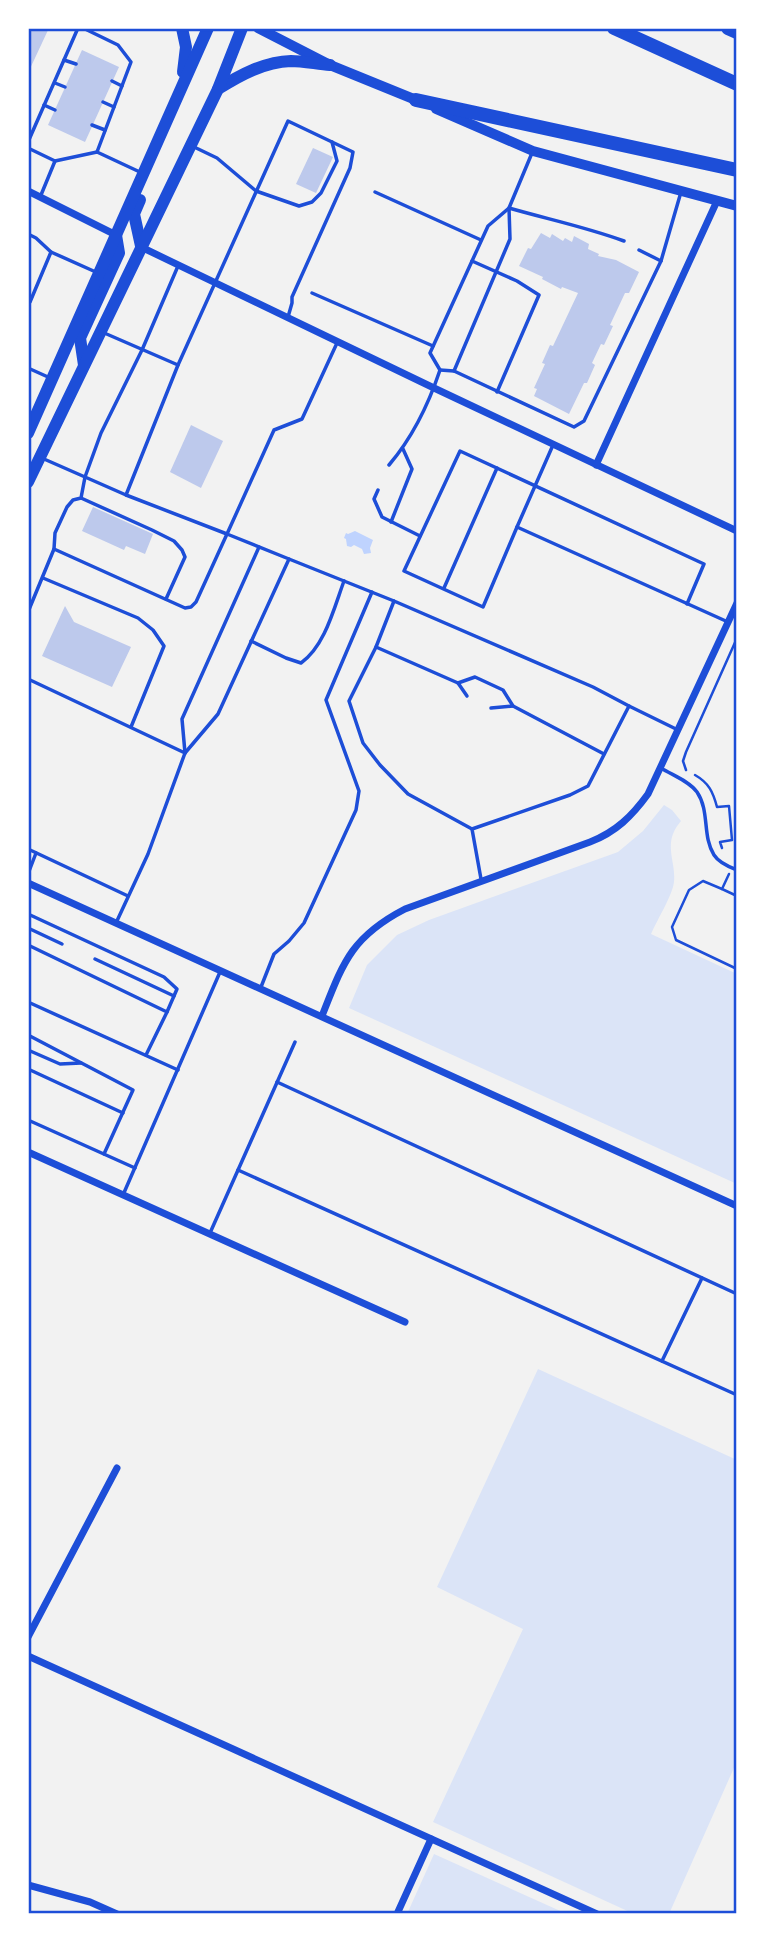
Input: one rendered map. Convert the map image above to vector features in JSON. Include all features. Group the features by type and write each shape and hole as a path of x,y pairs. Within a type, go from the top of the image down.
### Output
{"highway":[{"path":"181,86 187,47 182,28"},
{"path":"28,433 208,28"},
{"path":"28,482 34,454 84,365 218,89 243,28"},
{"path":"614,28 737,84"},
{"path":"728,28 737,32"},
{"path":"218,89 266,65 289,61 330,65"},
{"path":"416,100 737,170"},
{"path":"141,247 134,214 166,141 167,118"},
{"path":"84,365 80,338 119,253 116,235"}],"main road":[{"path":"258,28 330,65 533,151 737,206"}],"street":[{"path":"28,191 116,235"},
{"path":"596,465 717,201"},
{"path":"141,247 737,531"},
{"path":"322,1016 348,957 363,937 383,920 405,909 607,836 623,824 648,794 737,603"},
{"path":"28,883 737,1206"},
{"path":"28,1152 405,1322"},
{"path":"28,1637 117,1468"},
{"path":"28,1656 597,1914"},
{"path":"397,1914 431,1839"},
{"path":"28,1885 90,1902 117,1914"}],"lane":[{"path":"28,142 81,28 118,45 131,62 97,152"},
{"path":"64,60 76,64"},
{"path":"112,81 122,86"},
{"path":"55,83 65,87"},
{"path":"103,102 114,107"},
{"path":"44,105 55,110"},
{"path":"126,495 178,365 288,121 353,152 350,167 292,297 288,317"},
{"path":"92,125 105,130"},
{"path":"190,145 217,158 256,191 299,206 312,202 321,193 337,161 332,142"},
{"path":"28,148 55,161 97,152 143,173"},
{"path":"454,371 510,239 509,208 533,151"},
{"path":"41,197 55,161"},
{"path":"440,370 454,371 574,427 584,421 661,261 682,190"},
{"path":"375,192 481,240"},
{"path":"440,370 430,353 488,226 509,208"},
{"path":"509,208 584,227 624,241"},
{"path":"28,234 51,252 99,274"},
{"path":"639,250 661,261"},
{"path":"29,302 51,252"},
{"path":"472,261 517,281 539,295 497,392"},
{"path":"80,498 101,433 142,350 178,265"},
{"path":"312,293 433,346"},
{"path":"100,331 178,365"},
{"path":"54,549 185,608 191,607 196,602 274,430 302,419 338,341"},
{"path":"28,368 52,379"},
{"path":"389,465 402,449 440,370"},
{"path":"552,444 535,484 517,527 483,607 404,571 460,451 535,484 704,564 687,604"},
{"path":"391,522 412,469 402,449"},
{"path":"34,454 126,495 373,592 593,687 678,730"},
{"path":"443,588 497,467"},
{"path":"378,490 374,499 382,517 420,536"},
{"path":"28,613 54,549 55,533 66,507 73,500 80,498 174,541 182,550 185,557 166,599"},
{"path":"517,527 728,622"},
{"path":"186,753 182,719 259,547"},
{"path":"116,923 148,854 186,753 218,713 289,559"},
{"path":"43,578 138,618 153,630 164,646 131,727"},
{"path":"251,641 301,663 318,647 344,581"},
{"path":"260,989 274,954 289,942 303,923 356,810 359,791 326,699 373,592"},
{"path":"394,601 349,701 363,743 408,794 472,829 570,795 588,786 629,706"},
{"path":"376,646 458,683 467,696"},
{"path":"458,683 475,677 503,690 513,706 604,754"},
{"path":"28,679 186,753"},
{"path":"491,708 513,706"},
{"path":"660,767 695,789 705,808 709,839 715,856 737,870"},
{"path":"472,829 482,881"},
{"path":"28,849 128,896"},
{"path":"28,874 36,853"},
{"path":"28,914 164,977 177,989 146,1055"},
{"path":"28,928 62,944"},
{"path":"28,945 167,1012"},
{"path":"95,960 174,996"},
{"path":"123,1195 221,971"},
{"path":"28,1002 178,1070"},
{"path":"28,1035 133,1090 104,1154"},
{"path":"209,1233 295,1042"},
{"path":"28,1050 60,1064 83,1063"},
{"path":"28,1069 122,1113"},
{"path":"277,1082 737,1294"},
{"path":"28,1120 135,1168"},
{"path":"238,1170 737,1395"},
{"path":"662,1361 702,1278"}],"path":[{"path":"727,854 720,842 732,840 729,806 717,807 706,782 689,773 684,761 737,638"},
{"path":"722,889 703,881 688,890 672,927 676,940 737,969"}],"shaded area":[{"path":"664,805 681,821 675,830 671,846 673,887 651,934 737,974 737,1184 349,1008 367,965 397,935 429,920 618,852 643,831"},
{"path":"538,1369 737,1460 737,1761 669,1914 634,1914 433,1822 523,1629 437,1587"},
{"path":"434,1854 567,1914 407,1914"}],"water":[{"path":"355,531 373,540 371,553 364,554 362,549 354,545 347,546 344,538 346,533"}],"building":[{"path":"28,28 49,28 28,73"},
{"path":"82,50 119,67 85,142 48,125"},
{"path":"313,148 333,157 316,193 296,184"},
{"path":"541,233 550,238 552,234 563,241 565,238 572,242 574,236 589,244 588,249 599,254 598,256 616,260 639,272 629,293 625,293 610,325 613,326 592,363 595,365 587,383 584,383 569,414 534,396 537,389 534,388 545,364 542,363 578,293 562,287 561,289 519,266 528,248 531,249"},
{"path":"191,425 223,441 201,488 170,472"},
{"path":"93,507 153,534 145,554 126,546 124,550 82,531"},
{"path":"65,606 74,622 131,647 112,687 42,656"}]}
